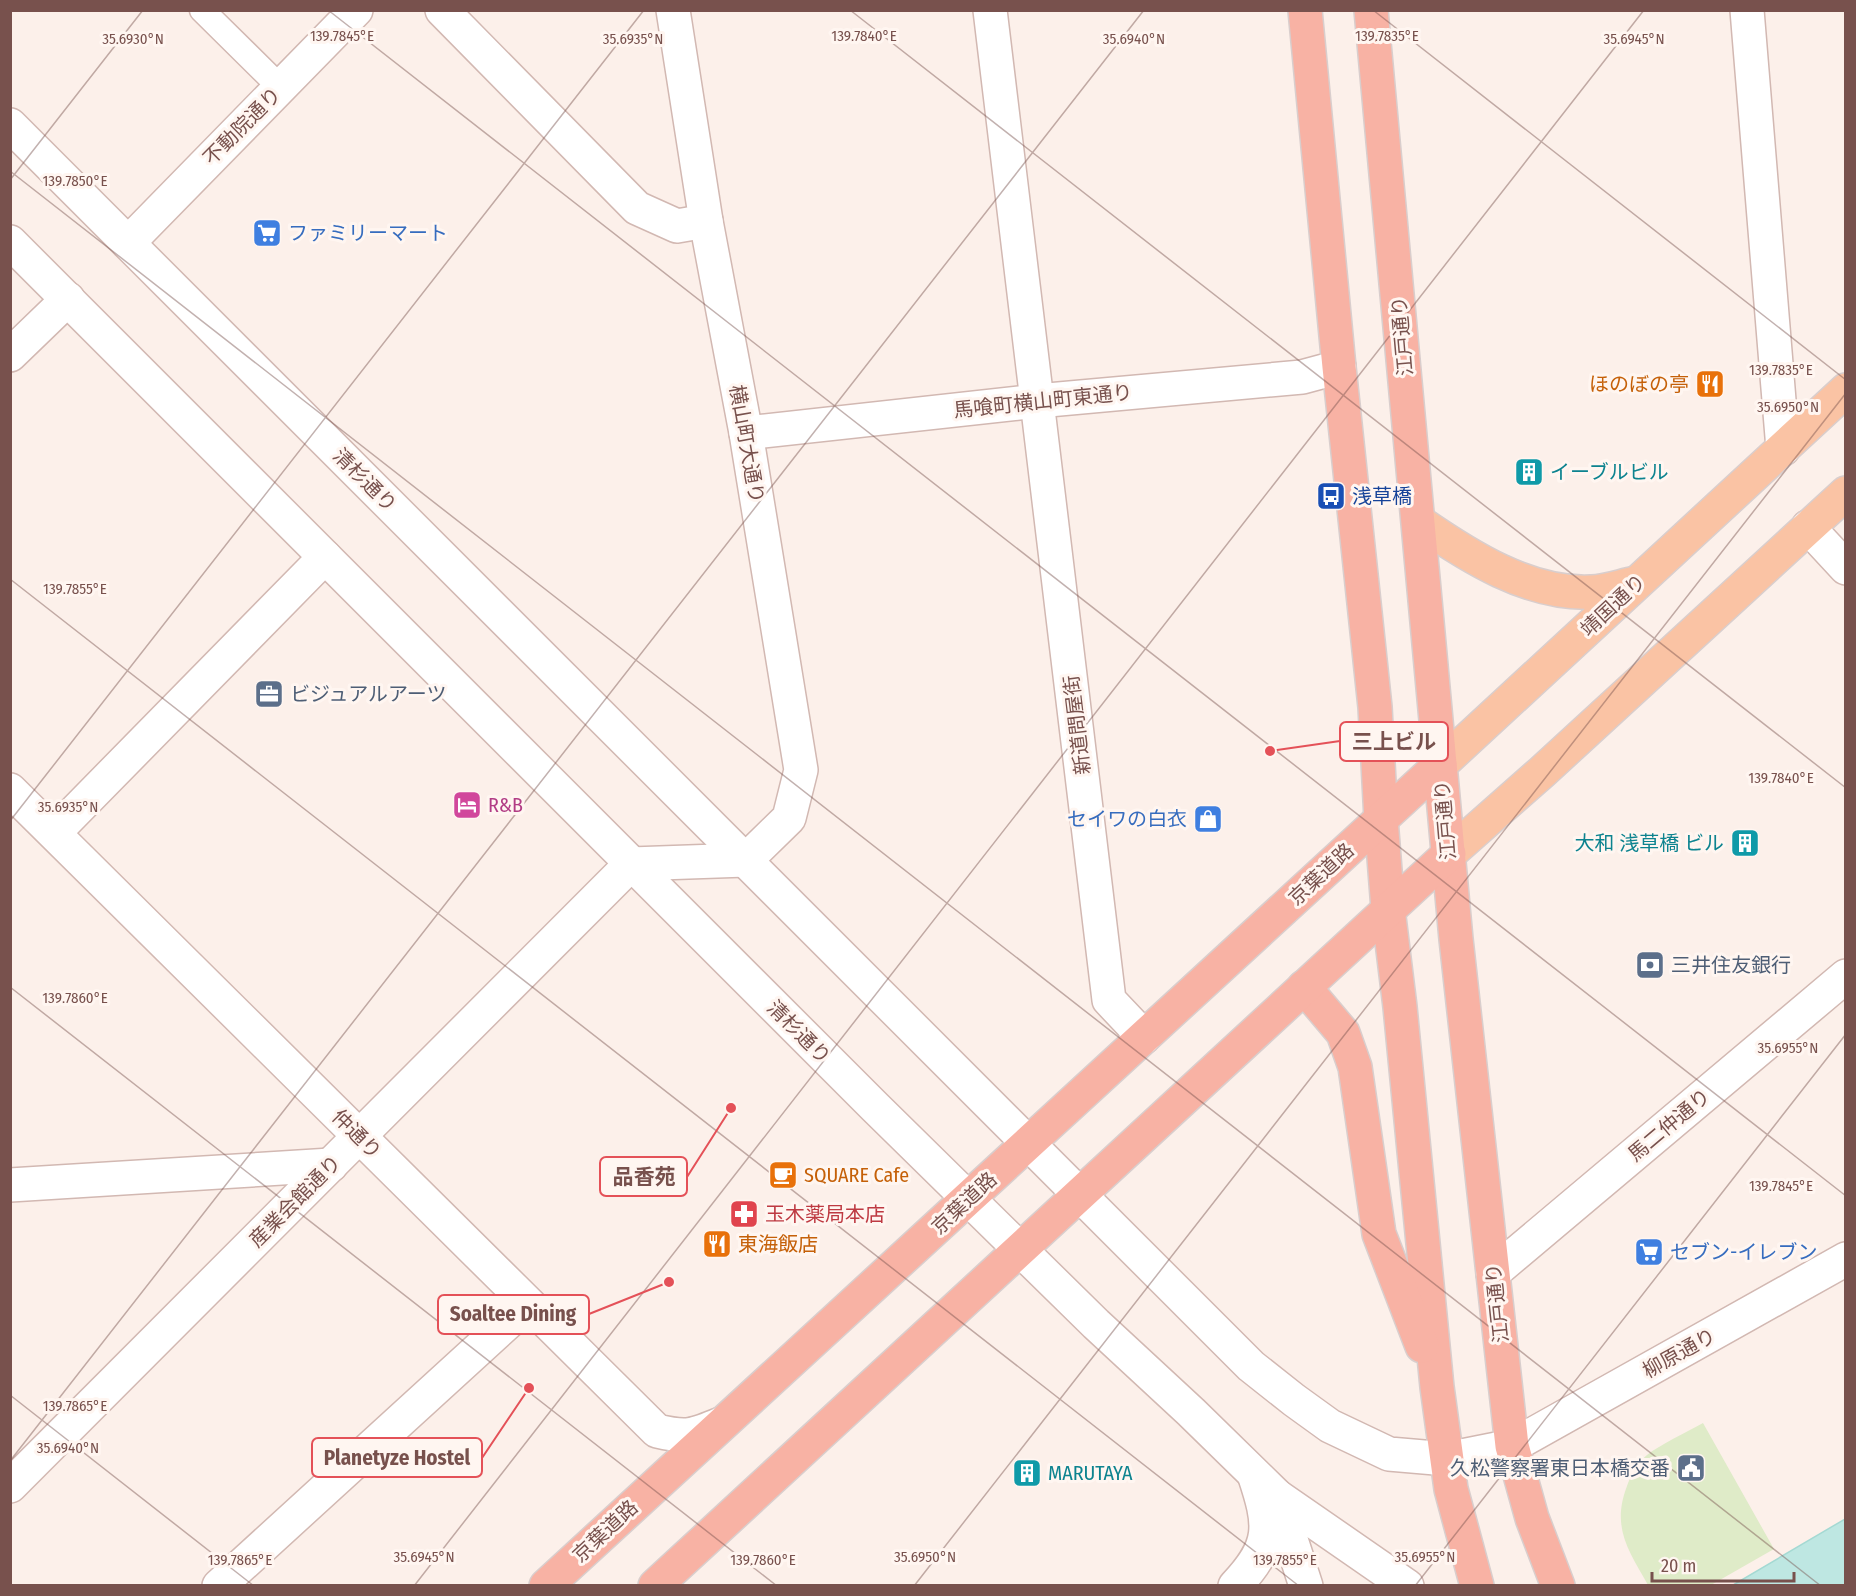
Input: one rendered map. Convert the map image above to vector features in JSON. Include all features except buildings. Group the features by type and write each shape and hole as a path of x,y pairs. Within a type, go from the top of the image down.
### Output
{"highway":[{"path":"1305,10 1339,367 1375,707 1388,909 1400,1007 1437,1387 1454,1500 1477,1586"},
{"name":"江戸通り","path":"1371,10 1456,939 1512,1446 1532,1518 1558,1586"},
{"name":"靖国通り","path":"1381,819 1440,765"},
{"name":"京葉道路","path":"546,1586 1381,819"},
{"path":"655,1586 1449,854"},
{"path":"1304,987 1342,1033 1355,1068 1379,1234 1437,1387"}],"main road":[{"name":"靖国通り","path":"1440,765 1845,390"},
{"path":"1449,854 1542,772 1845,493"},
{"path":"1419,522 1464,553 1522,580 1557,591 1592,592 1636,583"}],"street":[{"name":"不動院通り","path":"128,243 356,10"},
{"path":"442,10 637,208 677,226 706,221"},
{"name":"横山町大通り","path":"673,10 706,221 746,433 801,770 789,818 755,869"},
{"name":"新道問屋街","path":"990,10 1110,1000 1144,1036"},
{"path":"1747,10 1783,449"},
{"name":"清杉通り","path":"10,125 755,869"},
{"name":"清杉通り","path":"10,242 968,1199 1266,1485 1407,1586"},
{"path":"10,355 68,299"},
{"name":"馬喰町横山町東通り","path":"746,433 1037,401 1302,376 1339,367"},
{"path":"1808,527 1845,568"},
{"path":"54,833 325,557"},
{"name":"仲通り","path":"10,790 657,1431 680,1437 700,1433 721,1424"},
{"path":"631,864 755,869 1029,1143"},
{"name":"産業会館通り","path":"10,1486 631,864"},
{"name":"馬二仲通り","path":"1493,1274 1845,976"},
{"name":"柳原通り","path":"1029,1143 1251,1366 1330,1426 1389,1454 1447,1460 1512,1446 1845,1259"},
{"path":"10,1185 331,1165"},
{"path":"219,1586 528,1304"},
{"path":"1235,1586 1254,1563 1267,1537 1264,1504 1266,1485"},
{"path":"1266,1485 1306,1586"}],"lane":[{"path":"202,10 280,87"}],"green space":[{"path":"1703,1423 1774,1549 1711,1585 1648,1585 1624,1538 1621,1514 1627,1486 1635,1469 1647,1455"}],"water":[{"path":"1845,1519 1845,1585 1733,1585"}],"place":[{"name":"ファミリーマート","path":"267,233"},
{"name":"ほのぼの亭","path":"1710,384"},
{"name":"イーブルビル","path":"1529,472"},
{"name":"浅草橋","path":"1331,496"},
{"name":"ビジュアルアーツ","path":"269,694"},
{"name":"三上ビル","path":"1270,751"},
{"name":"R&B","path":"467,805"},
{"name":"セイワの白衣","path":"1208,819"},
{"name":"大和 浅草橋 ビル","path":"1745,843"},
{"name":"三井住友銀行","path":"1650,965"},
{"name":"品香苑","path":"731,1108"},
{"name":"SQUARE Cafe","path":"783,1175"},
{"name":"玉木薬局本店","path":"744,1214"},
{"name":"東海飯店","path":"717,1244"},
{"name":"セブン-イレブン","path":"1649,1252"},
{"name":"Soaltee Dining","path":"669,1282"},
{"name":"Planetyze Hostel","path":"529,1388"},
{"name":"久松警察署東日本橋交番","path":"1691,1468"},
{"name":"MARUTAYA","path":"1027,1473"}]}
